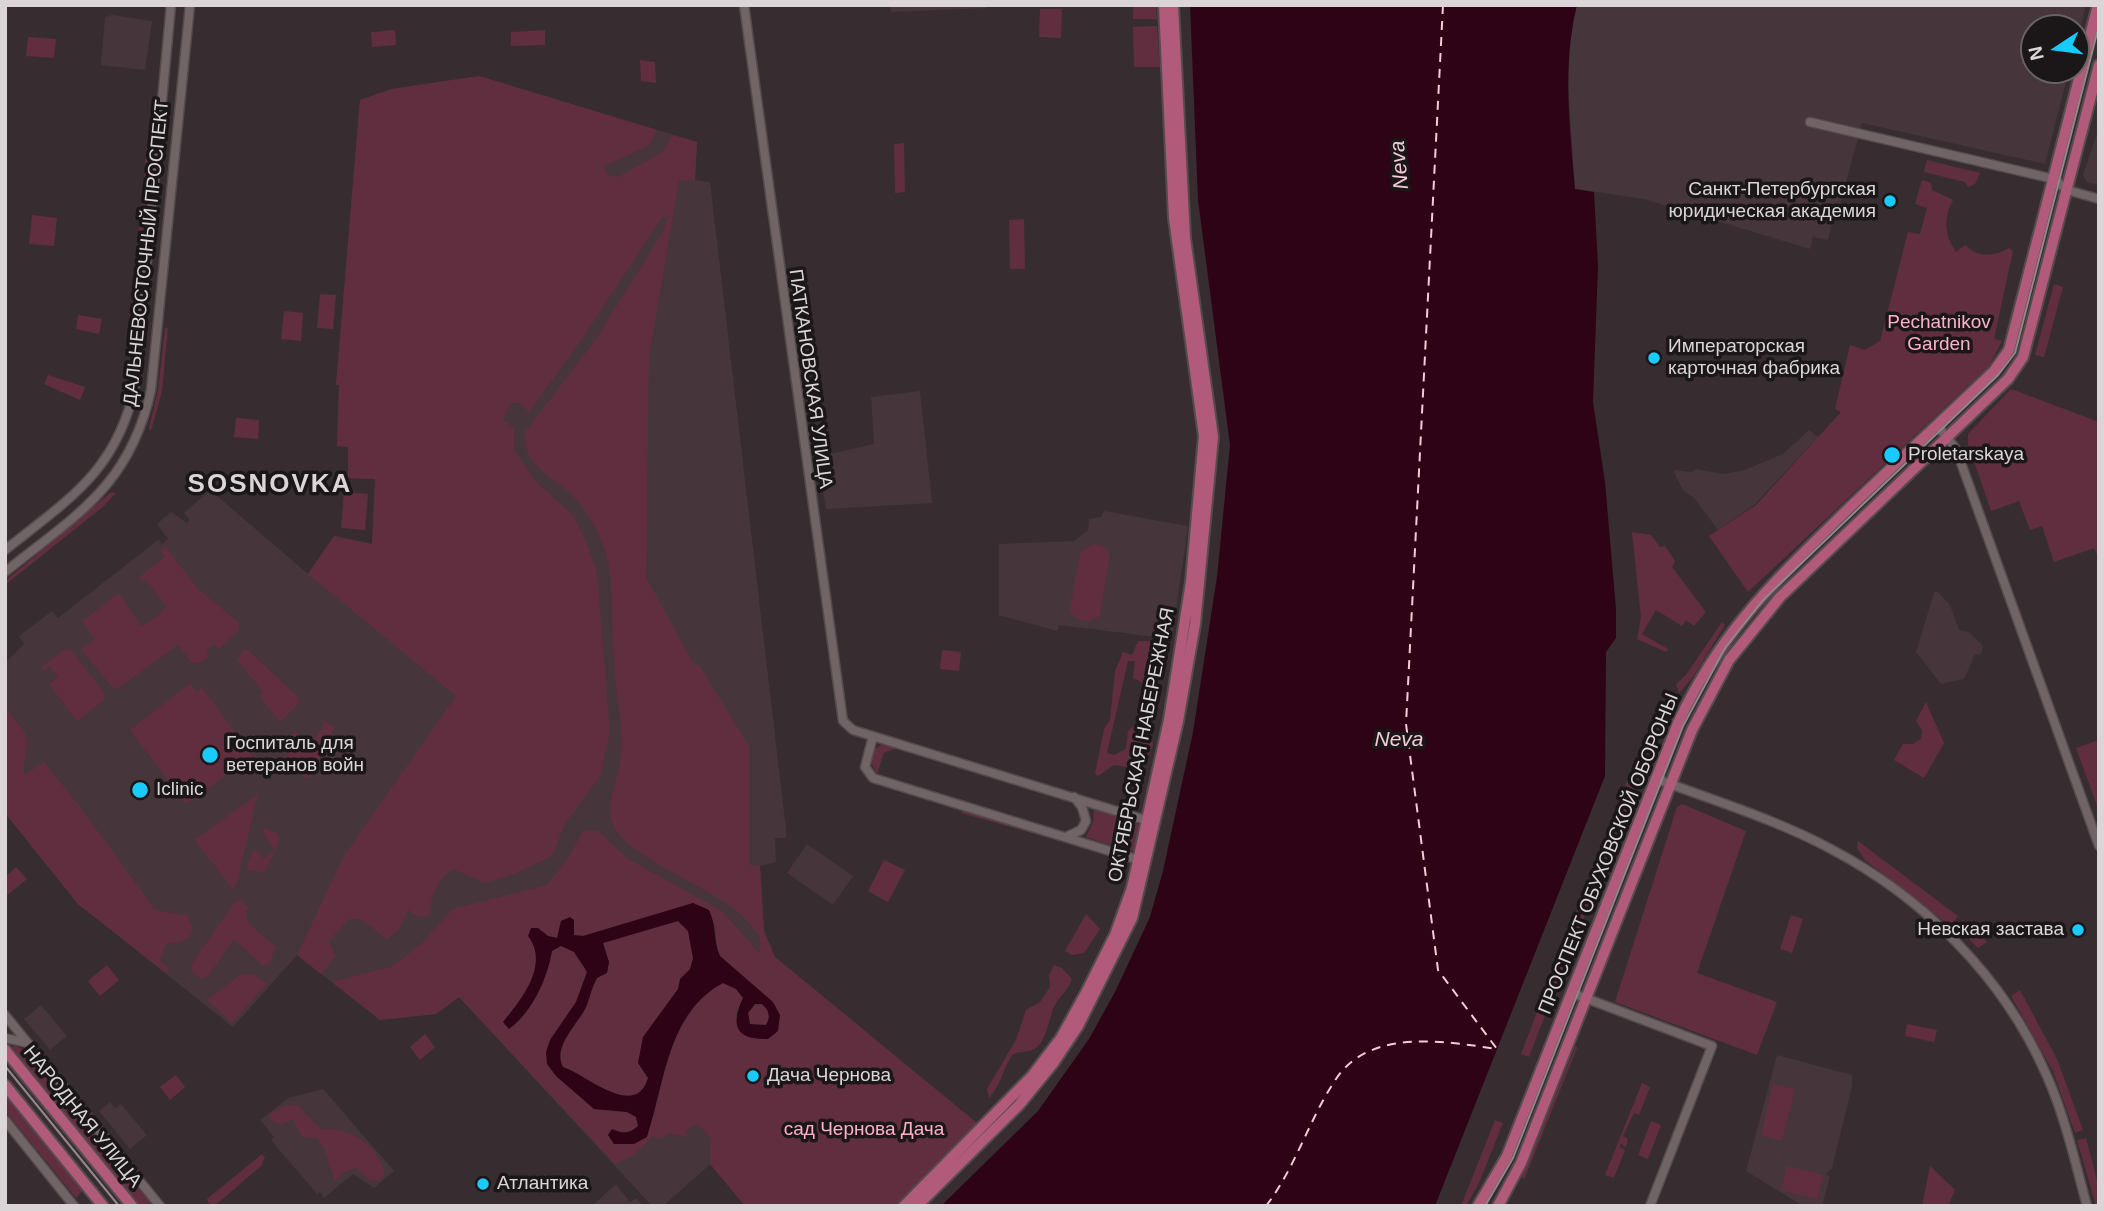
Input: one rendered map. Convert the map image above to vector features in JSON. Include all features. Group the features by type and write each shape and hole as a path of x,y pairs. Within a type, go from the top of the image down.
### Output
{"main road":[{"name":"ОКТЯБРЬСКАЯ НАБЕРЕЖНАЯ","path":"917,1206 1019,1105 1047,1071 1078,1026 1132,918 1181,653 1204,453 1201,403 1174,218 1164,5"},
{"name":"ОКТЯБРЬСКАЯ НАБЕРЕЖНАЯ","path":"904,1206 1012,1100 1048,1056 1112,941 1132,888 1151,821 1192,647 1213,437 1185,239 1173,5"},
{"name":"ПРОСПЕКТ ОБУХОВСКОЙ ОБОРОНЫ","path":"2090,37 2098,5"},
{"name":"ПРОСПЕКТ ОБУХОВСКОЙ ОБОРОНЫ","path":"1498,1206 1521,1163 1701,710 1750,630 1780,597 2008,379 2023,357 2099,63"},
{"name":"ПРОСПЕКТ ОБУХОВСКОЙ ОБОРОНЫ","path":"1478,1206 1507,1156 1687,704 1744,614 2000,365 2010,350 2078,84"},
{"name":"НАРОДНАЯ УЛИЦА","path":"5,1050 132,1206"},
{"name":"НАРОДНАЯ УЛИЦА","path":"5,1085 103,1206"}],"street":[{"name":"ДАЛЬНЕВОСТОЧНЫЙ ПРОСПЕКТ","path":"5,550 97,473 116,443 130,410 135,386 171,5"},
{"name":"ДАЛЬНЕВОСТОЧНЫЙ ПРОСПЕКТ","path":"5,572 97,498 110,484 130,452 146,412 152,379 190,5"},
{"name":"ПАТКАНОВСКАЯ УЛИЦА","path":"744,5 839,713 846,726 873,737 1151,821"},
{"path":"1810,122 2054,179 2067,190 2099,199"},
{"path":"1937,425 1947,436 1961,461 2099,846"},
{"path":"873,737 865,767 873,778 1139,860"},
{"path":"1657,779 1810,838 1846,857 1913,904 1965,951 2003,996 2046,1074 2087,1206"},
{"path":"1066,836 1081,830 1087,821 1082,807 1074,797"},
{"path":"1572,993 1712,1046 1650,1206"},
{"path":"5,1015 160,1206"},
{"path":"5,1038 28,1043"},
{"path":"5,1120 74,1206"}],"shaded area":[{"path":"890,5 986,5 986,8 891,12"},
{"path":"1577,5 2086,5 2084,14 2020,14 2020,84 2065,84 2045,164 1862,123 1828,240 1813,237 1810,249 1644,199 1575,189 1568,85 1569,36"},
{"path":"112,15 152,21 145,70 101,65 105,17"},
{"path":"479,76 697,142 695,180 710,182 786,829 786,838 775,838 776,862 760,866 764,931 775,957 863,1029 663,1206 652,1206 459,997 436,1014 380,1020 297,955 233,1027 78,904 5,813 5,663 24,644 19,636 52,611 58,618 158,540 162,544 168,539 157,524 171,512 187,523 190,520 184,513 210,490 308,574 334,536 372,544 375,479 348,478 348,447 337,446 339,385 336,385 360,100 392,89"},
{"path":"2099,128 2099,185 2087,182 2083,175"},
{"path":"920,391 932,503 826,509 817,457 874,444 871,397"},
{"path":"1809,430 1818,437 1755,504 1718,530 1695,499 1683,490 1673,470 1692,472 1696,469 1723,474 1745,470 1783,454"},
{"path":"1104,511 1188,526 1172,639 1059,625 1057,631 999,615 999,544 1074,541 1088,530 1089,519 1101,517"},
{"path":"1937,591 1950,605 1959,630 1969,632 1983,646 1981,655 1975,654 1964,679 1941,684 1916,652 1934,593"},
{"path":"807,844 853,876 833,905 787,873"},
{"path":"41,1005 67,1036 50,1050 24,1019"},
{"path":"1777,1055 1852,1075 1852,1086 1832,1168 1826,1174 1830,1177 1822,1206 1803,1206 1746,1171"},
{"path":"323,1089 394,1171 374,1188 353,1174 324,1198 320,1192 317,1194 271,1140 274,1137 260,1120 288,1098"},
{"path":"110,1102 115,1108 121,1104 147,1135 130,1149 99,1111"},
{"path":"616,1184 630,1202 636,1198 643,1206 592,1206"}],"green space":[{"path":"1133,5 1156,5 1157,19 1133,19"},
{"path":"1040,9 1062,9 1061,38 1039,37"},
{"path":"1157,26 1160,67 1134,67 1133,27"},
{"path":"395,30 396,45 372,47 371,32"},
{"path":"545,30 545,45 511,46 511,32"},
{"path":"28,37 56,39 54,58 26,56"},
{"path":"640,60 655,62 656,83 641,81"},
{"name":"сад Чернова Дача","path":"479,76 657,130 648,146 604,166 608,175 618,177 663,152 673,135 697,142 695,180 679,181 649,356 646,577 694,665 699,665 749,746 749,865 760,866 764,931 775,957 977,1123 895,1206 745,1206 710,1164 710,1137 698,1124 686,1130 687,1137 668,1133 662,1139 652,1136 634,1155 615,1164 459,997 436,1014 380,1020 332,982 393,966 421,944 453,909 547,885 569,857 583,830 598,831 628,859 722,911 760,954 760,936 738,913 718,898 641,853 619,834 614,826 610,809 619,768 621,742 607,558 588,515 569,492 534,463 525,444 525,432 595,341 664,230 668,217 662,217 580,342 529,412 520,403 511,403 503,420 514,428 514,450 536,482 572,514 587,543 597,573 610,732 600,776 565,824 552,856 514,874 485,883 453,869 435,890 429,916 419,917 408,910 399,929 387,939 360,919 349,919 329,941 336,956 321,974 297,955 344,856 456,696 308,574 334,536 372,544 375,479 348,478 348,447 337,446 339,385 336,385 360,100 392,89","holes":["693,903 716,925 716,946 720,956 780,1015 758,1039 735,1014 743,998 736,989 723,983 706,995 693,1009 675,1042 654,1117 614,1144 608,1135 612,1129 628,1132 638,1126 636,1117 627,1112 594,1109 556,1076 550,1040 576,1002 587,971 574,952 561,946 552,951 543,984 532,1004 509,1029 503,1023 523,996 534,973 538,928 548,936 557,938 561,921 574,935 583,936"]},
{"path":"149,123 153,124 145,213 141,212"},
{"path":"904,143 905,192 895,193 894,144"},
{"path":"1927,160 1980,173 1975,184 1968,187 1965,182 1924,172"},
{"name":"Pechatnikov Garden","path":"1922,180 1931,183 1932,190 1953,200 1946,226 1956,252 1965,245 1986,255 2009,248 2013,251 1994,339 2002,341 1989,366 1748,592 1709,536 1756,505 1841,412 1835,409 1850,345 1865,350 1880,341 1908,232 1920,234 1927,208 1915,204"},
{"path":"32,215 57,218 54,246 29,244"},
{"path":"140,218 144,218 136,305 132,305"},
{"path":"1024,219 1025,269 1010,269 1009,220"},
{"path":"2054,284 2063,287 2044,357 2035,355"},
{"path":"320,294 336,295 333,329 317,328"},
{"path":"284,311 303,313 301,341 281,339"},
{"path":"78,315 102,319 99,334 76,329"},
{"path":"165,328 168,328 162,391 151,431 149,428 158,390"},
{"path":"48,375 85,387 80,400 44,384"},
{"path":"2011,389 2099,422 2099,559 2094,548 2054,562 2042,526 2030,530 2019,501 1991,511 1968,444 1968,434"},
{"path":"236,418 259,420 258,439 234,437"},
{"path":"111,492 116,493 104,506 5,585 5,581"},
{"path":"344,492 368,494 365,530 341,528"},
{"path":"1632,532 1651,535 1660,547 1665,546 1675,561 1672,567 1706,612 1694,626 1686,620 1682,626 1656,610 1642,634 1668,649 1666,652 1637,639 1641,618"},
{"path":"1093,544 1103,547 1110,554 1100,615 1093,620 1084,621 1070,610 1080,553"},
{"path":"165,546 198,589 238,622 239,630 219,649 214,644 206,651 210,656 199,664 192,663 178,645 115,690 81,650 95,639 82,621 119,593 141,626 158,616 166,606 146,580 143,582 139,577 165,557 160,550"},
{"path":"1722,622 1725,625 1693,677 1679,693 1676,684 1686,675"},
{"path":"1138,641 1149,641 1164,661 1164,669 1156,682 1143,683 1133,678 1135,661 1128,661 1107,753 1114,755 1126,749 1128,731 1135,725 1151,733 1153,745 1147,759 1127,767 1114,765 1098,776 1095,774 1104,729 1110,720 1115,671 1123,652 1132,655"},
{"path":"70,649 105,694 104,700 77,721 49,684 58,677 50,666 43,671 41,668 62,651"},
{"path":"243,650 248,650 298,697 299,703 280,722 260,697 263,692 238,660"},
{"path":"942,650 961,652 959,671 940,669"},
{"path":"190,683 197,692 202,688 253,756 186,804 130,730"},
{"path":"1926,702 1944,743 1924,778 1894,760 1903,744 1913,744 1921,739 1922,730 1916,721"},
{"path":"5,707 26,735 27,748 23,769 26,774 44,762 155,910 187,915 193,928 191,935 181,942 166,944 160,960 169,969 167,974 78,904 5,813"},
{"path":"321,719 335,727 310,777 306,778 281,758 288,756 288,751 282,748 295,731 311,744 324,726"},
{"path":"2099,740 2099,811 2076,748"},
{"path":"881,745 897,748 884,753 877,774 870,760 872,751"},
{"path":"1627,781 1636,784 1617,831 1609,828"},
{"path":"258,794 236,886 232,888 195,840"},
{"path":"1682,804 1746,831 1697,973 1777,1002 1757,1055 1615,1002 1677,807"},
{"path":"1094,808 1124,817 1116,847 1086,837 1093,822"},
{"path":"964,810 1070,842 1071,844 961,813"},
{"path":"1129,819 1142,827 1138,848 1131,851 1121,848"},
{"path":"265,828 278,834 280,840 265,872 250,871 247,867 252,851 257,851 264,859 275,850 262,831"},
{"path":"1858,841 1958,916 1950,926 1865,860 1857,848"},
{"path":"884,860 905,870 888,902 868,891"},
{"path":"16,867 27,879 5,897 5,877"},
{"path":"1583,894 1592,897 1574,944 1565,941"},
{"path":"240,900 248,908 246,915 249,924 276,947 270,962 263,966 234,939 208,976 201,979 191,970 193,962 234,903"},
{"path":"1086,914 1100,929 1084,953 1072,955 1065,951"},
{"path":"1791,915 1803,919 1792,953 1780,949"},
{"path":"1963,920 1987,942 1978,948 1956,927"},
{"path":"678,921 688,931 693,958 690,970 680,979 678,989 643,1037 638,1063 648,1078 641,1090 632,1095 621,1095 563,1067 561,1051 564,1043 587,1005 597,978 607,972 609,962 603,943"},
{"path":"1561,950 1570,954 1551,1001 1543,998"},
{"path":"107,965 119,980 100,996 88,981"},
{"path":"1054,965 1062,968 1072,979 1053,1009 1044,1037 1036,1048 1013,1054 989,1098 987,1089 1016,1040 1026,1010 1040,1002 1050,987 1049,976"},
{"path":"253,974 267,984 232,1023 207,1000 240,975"},
{"path":"2020,990 2057,1059 2083,1130 2075,1133 2053,1071 2011,996"},
{"path":"759,1005 767,1008 770,1016 767,1024 759,1027 751,1024 748,1016 751,1008"},
{"path":"1539,1007 1547,1010 1529,1057 1521,1054"},
{"path":"1907,1024 1937,1030 1934,1042 1905,1036"},
{"path":"425,1034 435,1047 420,1060 410,1047"},
{"path":"14,1045 29,1052 153,1206 140,1206 12,1048"},
{"path":"1576,1045 1577,1048 1524,1180 1522,1177"},
{"path":"176,1075 185,1087 170,1100 160,1087"},
{"path":"1642,1083 1650,1087 1639,1115 1634,1113 1623,1136 1628,1139 1626,1147 1621,1144 1619,1147 1625,1150 1614,1178 1605,1175"},
{"path":"1773,1084 1795,1089 1782,1141 1761,1135"},
{"path":"5,1095 83,1190 76,1198 5,1111"},
{"path":"286,1105 298,1106 322,1130 343,1131 362,1140 376,1155 385,1174 378,1181 369,1180 356,1168 344,1172 335,1181 324,1148 317,1138 302,1137 293,1119 280,1125 270,1119 270,1114"},
{"path":"1495,1120 1503,1123 1479,1183 1466,1206 1461,1206"},
{"path":"1651,1121 1661,1125 1648,1159 1638,1155"},
{"path":"2086,1138 2099,1188 2099,1206 2096,1206 2077,1140"},
{"path":"262,1154 265,1157 261,1166 218,1203 210,1206 207,1199"},
{"path":"1787,1166 1823,1175 1817,1199 1781,1190"},
{"path":"1930,1166 1955,1190 1949,1204 1922,1206"}],"water":[{"name":"Neva","path":"1190,5 1577,5 1568,74 1569,120 1575,189 1594,192 1598,266 1593,402 1605,482 1616,609 1616,638 1606,652 1605,776 1435,1206 941,1206 1038,1111 1089,1039 1116,990 1150,917 1163,871 1193,732 1217,577 1230,445 1198,200"},
{"path":"693,903 709,910 720,956 773,1002 780,1015 778,1031 768,1039 757,1039 748,1037 738,1029 737,1016 743,998 736,989 723,983 704,996 679,1031 664,1072 647,1137 634,1144 614,1144 608,1135 612,1129 632,1131 638,1126 636,1117 627,1112 594,1109 556,1076 547,1064 546,1052 550,1040 576,1002 587,972 574,952 561,946 552,951 543,983 532,1004 509,1029 503,1022 525,993 535,970 534,947 528,936 531,928 538,928 548,936 557,938 561,921 570,917 574,920 574,935 583,936","holes":["678,921 688,931 693,958 690,969 680,979 678,989 643,1037 638,1063 648,1078 642,1090 633,1095 621,1095 563,1067 561,1051 564,1043 587,1005 597,978 607,973 609,962 603,943","755,1004 762,1004 768,1011 766,1025 750,1024 748,1013"]}],"ferry route":[{"path":"1443,5 1406,724 1438,970 1497,1049"},
{"path":"1266,1206 1286,1175 1326,1094 1351,1063 1368,1052 1388,1045 1410,1042 1454,1043 1496,1049"}],"tram line":[{"path":"1485,1206 1513,1158 1683,726 1725,648 1763,600 1998,375 2015,353 2099,25"},
{"path":"5,1066 119,1206"}],"place":[{"name":"Санкт-Петербургская юридическая академия","path":"1890,201"},
{"name":"Императорская карточная фабрика","path":"1654,358"},
{"name":"Proletarskaya","path":"1892,455"},
{"name":"Госпиталь для ветеранов войн","path":"210,755"},
{"name":"Iclinic","path":"140,790"},
{"name":"Невская застава","path":"2078,930"},
{"name":"Дача Чернова","path":"753,1076"},
{"name":"Атлантика","path":"483,1184"}],"district":[{"name":"SOSNOVKA","path":"270,485"}]}
